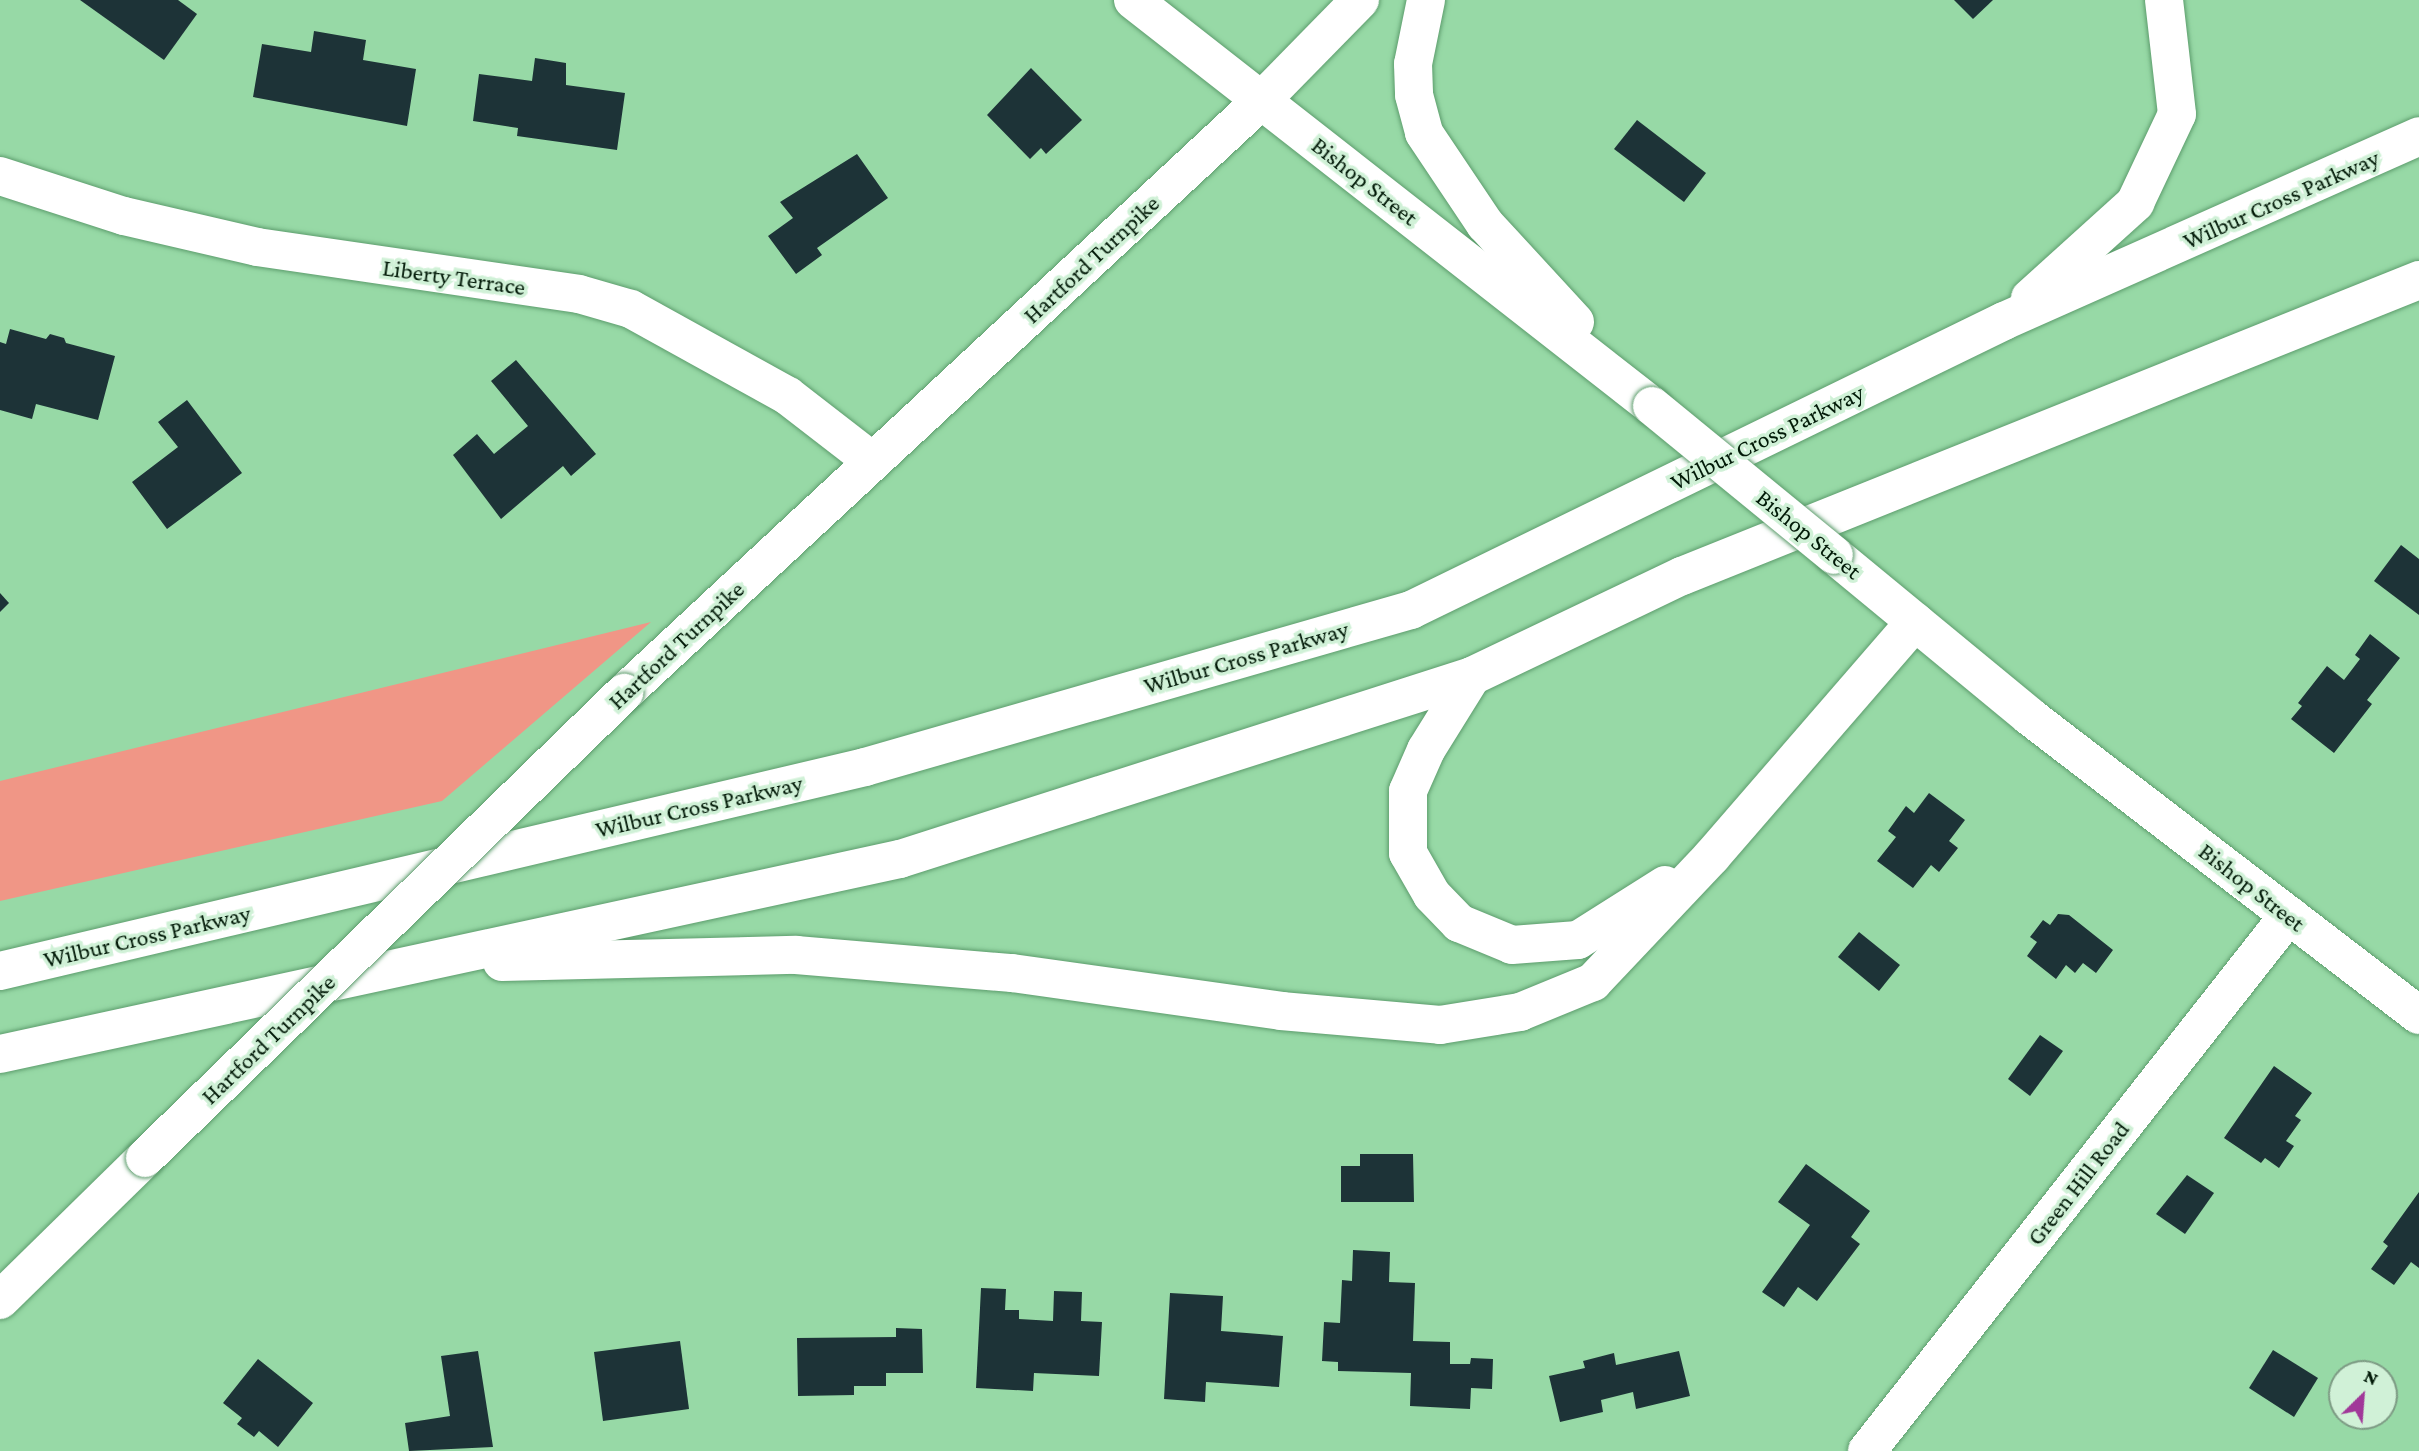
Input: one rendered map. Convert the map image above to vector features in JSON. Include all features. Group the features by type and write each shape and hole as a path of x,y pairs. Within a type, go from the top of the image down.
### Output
{"main road":[{"name":"Bishop Street","path":"1132,0 1652,406 1915,622 2419,1015"},
{"name":"Hartford Turnpike","path":"0,1300 624,693 1262,100 1360,0"},
{"path":"1426,0 1413,64 1414,95 1424,133 1485,224 1652,406"},
{"path":"2004,321 2135,203 2177,114 2164,0"},
{"name":"Wilbur Cross Parkway","path":"0,971 865,767 1411,610 2004,321 2419,136"},
{"name":"Liberty Terrace","path":"0,176 124,216 257,247 579,294 631,309 788,396 872,461"},
{"path":"0,1054 900,859 1472,676 1682,576 2419,280"},
{"path":"409,964 796,955 1013,974 1281,1010 1440,1026 1520,1012 1593,982 1712,856 1915,622"},
{"path":"1472,676 1426,750 1408,792 1408,853 1432,895 1459,923 1512,945 1578,940 1712,856"},
{"name":"Green Hill Road","path":"1867,1451 2289,915"}],"shaded area":[{"path":"651,622 442,801 0,901 0,781"}],"building":[{"path":"80,0 178,0 197,14 164,60"},
{"path":"1954,0 1993,0 1973,19"},
{"path":"314,31 366,40 363,60 416,69 407,126 253,97 262,44 311,52"},
{"path":"535,58 566,63 566,85 625,93 617,150 517,136 518,128 473,121 479,74 532,81"},
{"path":"1031,68 1082,120 1046,154 1041,148 1030,159 987,115"},
{"path":"1637,120 1706,173 1684,202 1614,149"},
{"path":"857,154 888,198 817,248 822,255 796,274 768,236 793,218 780,202"},
{"path":"10,329 46,339 50,334 64,338 66,343 115,356 98,420 36,404 32,419 0,410 0,342 6,344"},
{"path":"516,360 596,454 571,476 563,466 501,519 453,455 477,434 494,454 528,426 491,381"},
{"path":"187,400 242,473 167,529 132,482 178,447 158,422"},
{"path":"2401,545 2419,559 2419,615 2374,581"},
{"path":"0,593 9,603 0,612"},
{"path":"2370,634 2400,658 2367,700 2372,704 2334,753 2291,719 2302,706 2298,703 2327,666 2344,680 2360,659 2355,655"},
{"path":"1929,793 1965,820 1949,841 1958,848 1939,872 1931,865 1913,888 1877,861 1896,837 1888,831 1906,806 1914,813"},
{"path":"2058,914 2069,915 2113,950 2096,973 2083,963 2075,973 2066,965 2056,979 2027,956 2037,942 2030,937 2043,920 2050,925"},
{"path":"1859,932 1900,965 1879,991 1838,957"},
{"path":"2040,1035 2063,1051 2030,1096 2008,1079"},
{"path":"2274,1066 2312,1093 2295,1116 2301,1120 2286,1141 2294,1146 2279,1168 2265,1158 2261,1163 2224,1138"},
{"path":"1360,1154 1413,1154 1414,1202 1341,1202 1341,1166 1360,1166"},
{"path":"1806,1164 1870,1211 1851,1237 1860,1244 1817,1301 1798,1287 1784,1307 1762,1292 1810,1225 1778,1202"},
{"path":"2187,1175 2214,1193 2185,1234 2156,1214"},
{"path":"2419,1192 2419,1268 2411,1262 2394,1285 2371,1269 2388,1246 2383,1242"},
{"path":"1353,1250 1390,1252 1389,1282 1415,1283 1413,1341 1450,1342 1450,1364 1470,1364 1471,1358 1493,1359 1492,1389 1471,1388 1470,1409 1410,1406 1411,1373 1338,1371 1338,1362 1322,1361 1324,1322 1340,1323 1342,1280 1352,1281"},
{"path":"981,1288 1006,1289 1005,1310 1019,1310 1019,1319 1053,1321 1054,1291 1082,1292 1081,1321 1102,1322 1099,1376 1034,1373 1033,1391 976,1388"},
{"path":"1170,1293 1223,1296 1221,1331 1283,1336 1279,1387 1206,1382 1205,1402 1164,1399"},
{"path":"896,1328 922,1329 923,1373 886,1373 886,1386 854,1386 854,1395 798,1396 797,1338 896,1337"},
{"path":"680,1341 689,1409 603,1421 594,1352"},
{"path":"2273,1350 2318,1378 2294,1417 2249,1388"},
{"path":"478,1351 493,1447 409,1451 405,1423 450,1416 441,1356"},
{"path":"1679,1351 1690,1396 1636,1409 1633,1392 1601,1400 1603,1412 1560,1422 1549,1376 1585,1368 1583,1361 1614,1353 1616,1365"},
{"path":"258,1359 313,1403 278,1447 259,1431 254,1437 237,1424 242,1418 223,1403"}]}
